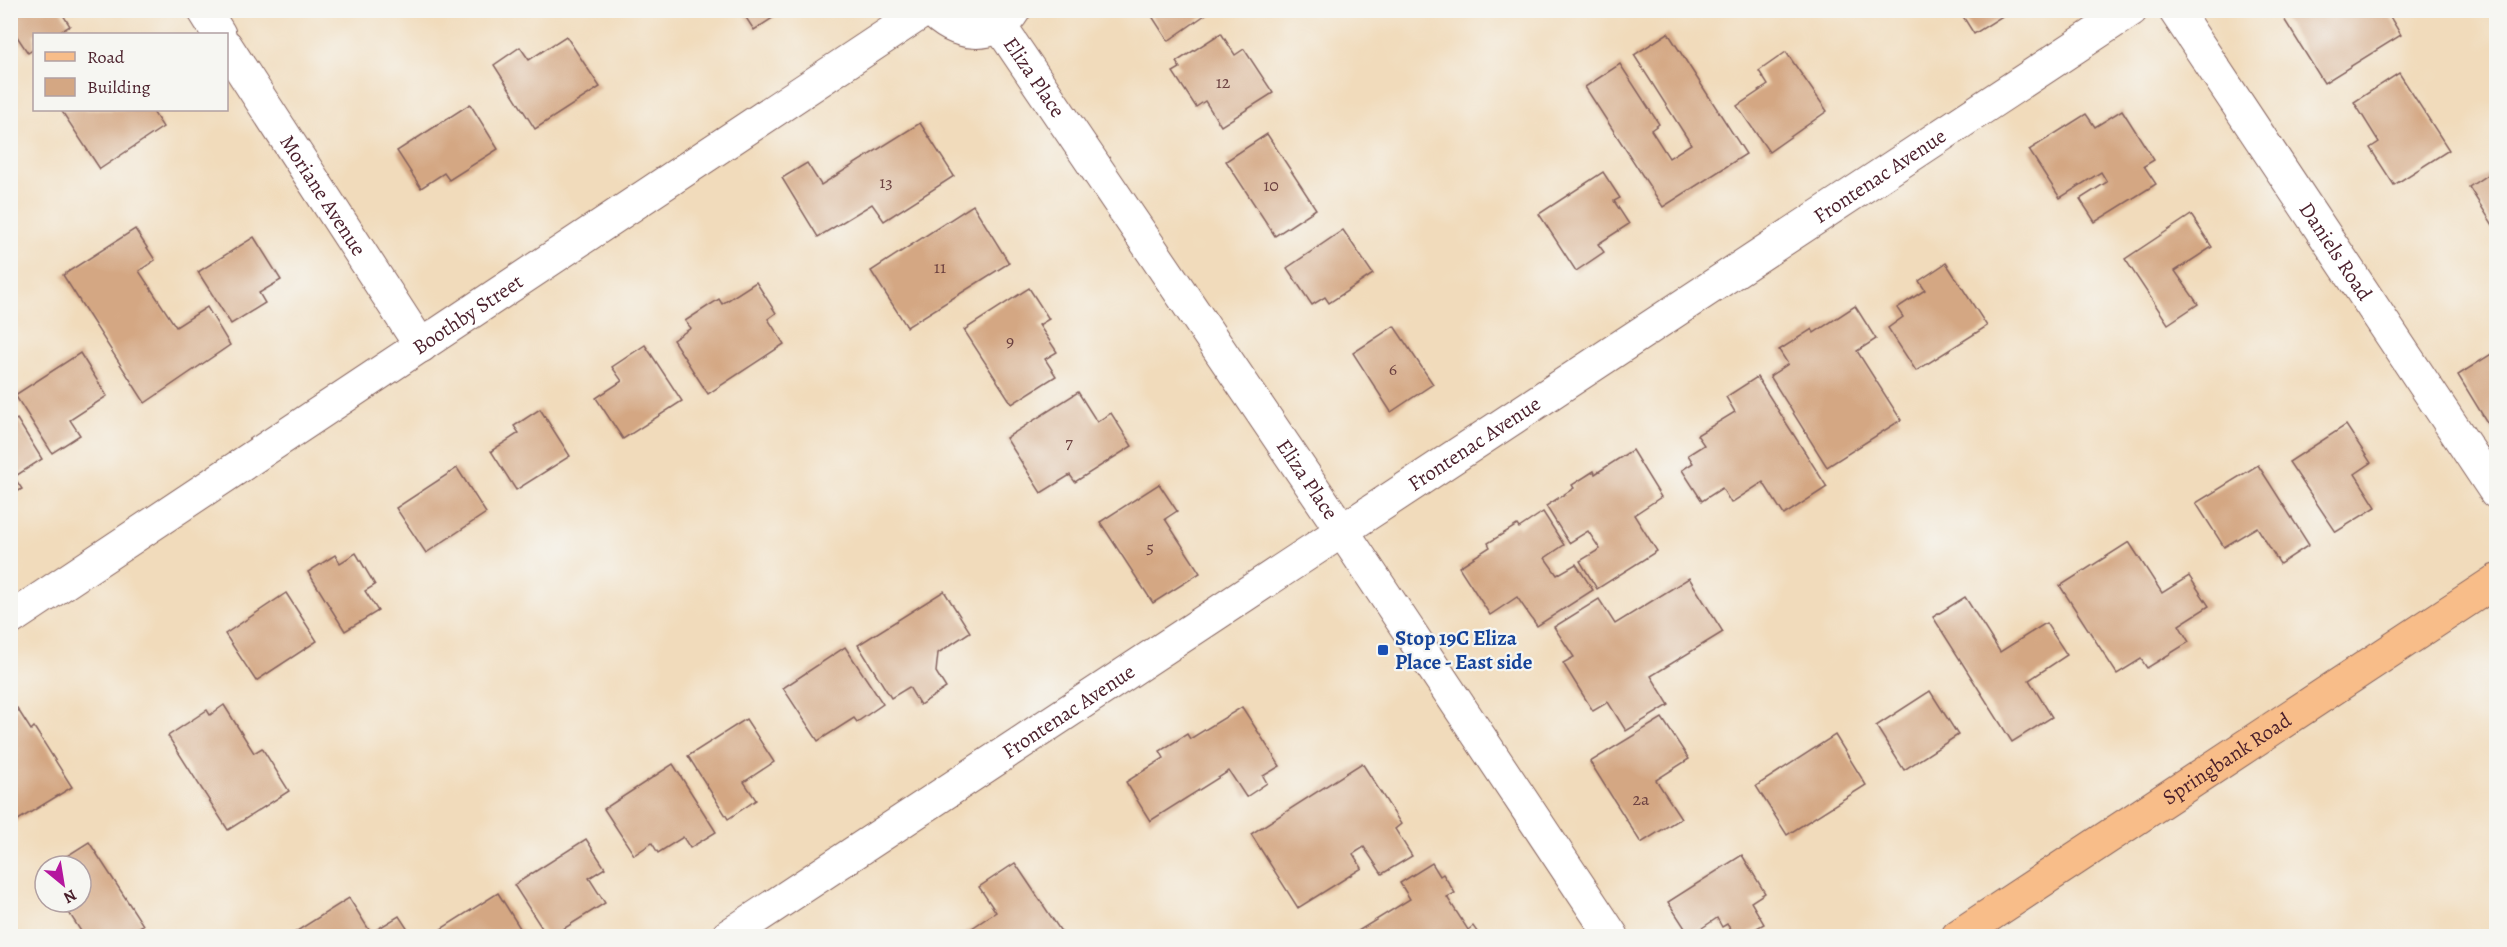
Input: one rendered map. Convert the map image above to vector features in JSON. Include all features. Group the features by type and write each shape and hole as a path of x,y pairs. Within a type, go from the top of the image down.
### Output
{"main road":[{"name":"Springbank Road","path":"1958,936 2496,581"}],"street":[{"path":"204,10 218,33"},
{"name":"Boothby Street","path":"10,619 925,10"},
{"path":"932,10 954,28 969,32 985,31 1007,18"},
{"name":"Frontenac Avenue","path":"728,936 2131,10"},
{"name":"Daniels Road","path":"2175,10 2496,492"},
{"name":"Eliza Place","path":"1007,18 1343,532 1612,936"},
{"name":"Moriane Avenue","path":"228,49 421,346"}],"building":[{"path":"10,10 60,10 70,26 59,33 33,33 33,50 28,53 10,26"},
{"path":"741,10 785,10 754,30"},
{"path":"1148,10 1212,10 1168,41"},
{"path":"1959,10 2012,10 1974,34"},
{"path":"2299,10 2386,10 2401,35 2324,83 2284,19"},
{"path":"1221,33 1235,55 1244,49 1273,93 1221,126 1205,101 1196,107 1173,72 1180,68 1176,62"},
{"path":"1668,33 1746,154 1663,207 1585,87 1620,64 1659,124 1651,130 1669,158 1691,144 1634,55"},
{"path":"566,36 600,87 535,129 494,65 520,47 529,60"},
{"path":"1786,52 1827,111 1769,152 1737,106 1768,85 1759,71"},
{"path":"2399,73 2449,150 2394,185 2370,148 2379,142 2354,102"},
{"path":"470,104 498,149 449,180 444,173 421,188 397,151"},
{"path":"2122,110 2154,160 2144,166 2156,184 2095,222 2080,199 2107,182 2101,172 2060,198 2029,150 2086,114 2095,127"},
{"path":"62,111 153,111 163,127 100,169"},
{"path":"920,123 954,176 884,221 872,204 818,237 782,178 807,163 821,185"},
{"path":"1267,134 1316,209 1275,236 1226,161"},
{"path":"2496,169 2496,230 2469,187"},
{"path":"1603,172 1620,198 1614,201 1629,224 1598,244 1604,252 1576,271 1539,214"},
{"path":"973,205 1009,263 907,327 871,271"},
{"path":"2191,215 2212,247 2175,271 2198,304 2168,324 2125,259"},
{"path":"135,229 155,260 139,271 176,327 207,307 230,345 145,403 63,275"},
{"path":"1343,230 1373,274 1329,303 1325,297 1312,305 1287,268"},
{"path":"254,237 281,280 259,293 265,303 231,324 198,272"},
{"path":"1946,263 1987,326 1916,371 1888,328 1903,317 1897,308 1925,290 1919,281"},
{"path":"756,282 776,313 768,319 784,344 708,394 673,340 691,328 685,321 719,299 722,304"},
{"path":"1029,288 1049,319 1039,325 1057,352 1045,359 1056,376 1012,404 964,330"},
{"path":"1855,306 1876,339 1857,351 1901,420 1827,467 1770,376 1788,364 1779,350 1812,329 1814,333"},
{"path":"1394,326 1433,384 1391,412 1353,353"},
{"path":"645,345 682,401 623,439 596,398 622,381 612,367"},
{"path":"2496,351 2496,437 2458,375"},
{"path":"80,353 107,396 70,420 80,435 52,453 15,395"},
{"path":"1757,377 1827,487 1784,515 1763,482 1731,503 1722,488 1702,501 1682,470 1693,463 1688,455 1704,445 1697,435 1735,412 1726,397"},
{"path":"1078,392 1097,422 1111,413 1132,446 1075,482 1070,475 1041,493 1006,438"},
{"path":"540,409 570,456 516,490 491,451 519,433 514,426"},
{"path":"17,419 42,459 14,477 22,489 10,496 10,424"},
{"path":"2346,425 2371,463 2355,474 2376,507 2336,532 2289,462"},
{"path":"1632,450 1661,497 1634,515 1657,551 1597,589 1580,561 1600,549 1588,531 1569,543 1546,506 1574,488 1572,485 1594,471 1595,474"},
{"path":"2258,465 2309,545 2280,564 2257,527 2224,547 2196,503"},
{"path":"457,468 486,513 426,553 396,508"},
{"path":"1159,484 1177,511 1165,519 1200,573 1153,603 1100,522"},
{"path":"1543,512 1564,545 1545,558 1557,575 1576,564 1593,590 1537,626 1517,597 1490,615 1459,567 1490,547 1488,543 1517,525 1519,528"},
{"path":"2129,542 2162,593 2189,576 2209,606 2179,625 2189,642 2147,668 2141,659 2117,674 2060,586"},
{"path":"356,553 375,585 365,591 378,611 345,631 308,572 335,555 340,563"},
{"path":"1689,578 1723,632 1651,676 1669,705 1626,731 1608,702 1593,711 1563,663 1574,657 1554,627 1599,599 1615,624"},
{"path":"944,591 970,632 938,653 936,672 946,688 920,705 909,687 891,698 858,645"},
{"path":"286,593 317,641 256,681 225,634"},
{"path":"1965,597 2000,652 2046,623 2067,655 2029,680 2052,717 2012,742 1933,617"},
{"path":"845,647 883,704 857,722 854,718 818,741 783,688"},
{"path":"1930,691 1958,735 1904,770 1876,726"},
{"path":"224,705 254,753 262,748 289,791 228,830 168,736 207,710 210,715"},
{"path":"1242,707 1280,766 1263,776 1267,783 1246,797 1229,771 1150,821 1126,782 1164,758 1160,751 1187,734 1190,739"},
{"path":"17,708 31,730 34,727 72,787 10,825 10,712"},
{"path":"1662,718 1689,759 1656,780 1681,818 1641,843 1590,762"},
{"path":"746,719 774,762 744,782 756,800 728,819 688,756"},
{"path":"1835,735 1866,785 1787,835 1756,786"},
{"path":"1362,763 1401,824 1395,829 1412,856 1382,874 1364,847 1353,854 1362,868 1298,908 1251,834"},
{"path":"673,764 716,832 690,848 683,837 658,853 652,843 634,855 604,809"},
{"path":"586,839 605,868 589,878 605,903 552,936 547,936 514,885"},
{"path":"89,842 143,925 125,936 84,936 70,914 93,914 93,854 70,854"},
{"path":"1742,855 1765,893 1751,902 1764,924 1743,936 1735,936 1727,924 1722,927 1717,918 1690,936 1668,902"},
{"path":"1015,863 1064,936 965,936 963,934 996,912 979,887"},
{"path":"1432,863 1440,876 1443,874 1455,893 1447,897 1468,930 1473,926 1480,936 1350,936 1410,899 1400,883"},
{"path":"498,893 525,936 445,936 441,929"},
{"path":"349,898 371,933 399,916 412,936 289,936"}],"place":[{"name":"Stop 19C Eliza Place - East side","path":"1383,650"}]}
